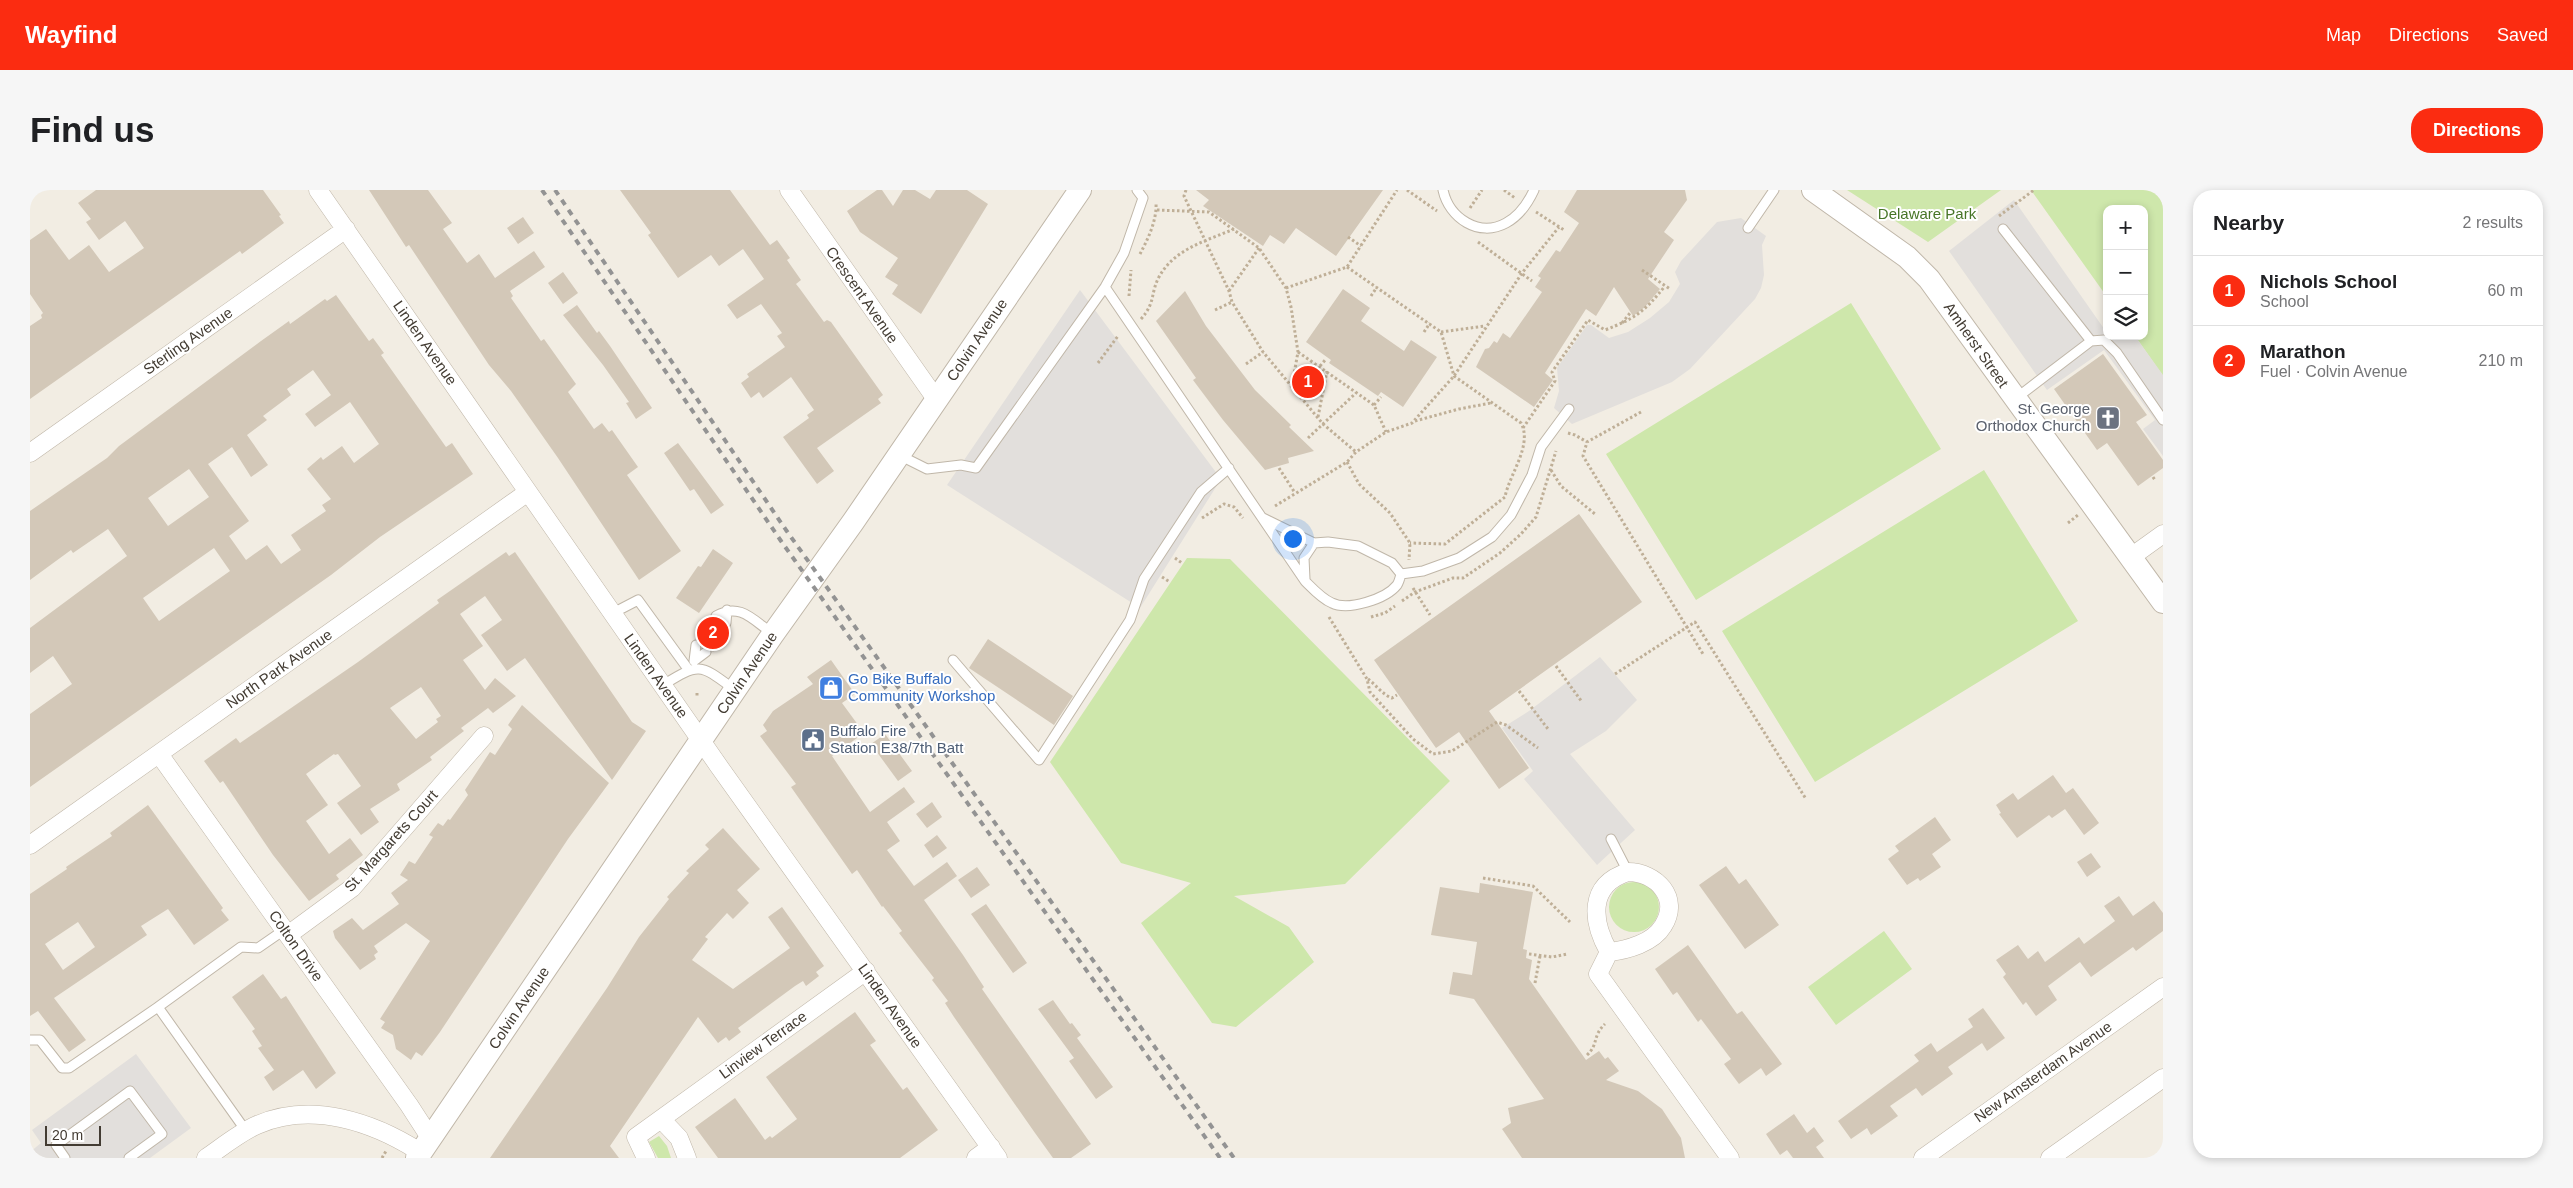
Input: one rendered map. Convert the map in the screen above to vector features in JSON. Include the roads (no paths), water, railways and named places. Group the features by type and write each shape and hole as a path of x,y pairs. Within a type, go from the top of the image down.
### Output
{"street":[{"name":"Linden Avenue","path":"318,190 701,740 994,1153"},
{"name":"Crescent Avenue","path":"789,190 936,399"},
{"name":"Colvin Avenue","path":"423,1150 773,634 1080,190"},
{"name":"Amherst Street","path":"1812,190 1907,256 1929,278 2163,602"},
{"name":"Sterling Avenue","path":"30,453 346,230"},
{"name":"North Park Avenue","path":"30,845 528,492"},
{"path":"2131,557 2163,534"},
{"name":"St. Margarets Court","path":"286,932 352,888 484,736"},
{"name":"Colton Drive","path":"159,754 286,932 423,1150"},
{"path":"1628,872 1648,875 1657,881 1668,898 1667,918 1662,927 1647,940 1622,951 1609,952 1599,934 1595,912 1602,891 1608,882 1628,872"},
{"path":"1609,952 1598,974 1730,1158"},
{"name":"Linview Terrace","path":"646,1158 636,1137 866,971"},
{"name":"New Amsterdam Avenue","path":"1923,1158 2163,987"},
{"path":"2050,1158 2163,1078"},
{"path":"206,1158 246,1131 277,1118 303,1113 335,1117 367,1125 423,1150"},
{"path":"661,1119 679,1138 687,1158"},
{"path":"976,1158 994,1153"}],"lane":[{"path":"899,454 927,469 961,465 976,468 1105,287 1124,253 1143,198 1137,190"},
{"path":"1444,190 1450,207 1461,220 1476,227 1488,228 1504,224 1514,218 1534,190"},
{"path":"1748,228 1774,190"},
{"path":"2003,228 2091,341"},
{"path":"1105,287 1305,581 1332,603 1352,607 1384,595 1396,585 1401,574"},
{"path":"2015,399 2091,341 2104,340 2117,353 2163,420"},
{"path":"1401,574 1423,571 1458,558 1492,537 1511,515 1532,475 1541,447 1569,409"},
{"path":"953,660 1038,760 1130,620 1144,580 1201,492 1229,468"},
{"path":"1260,516 1314,543 1328,542 1358,546 1392,563 1401,574"},
{"path":"1305,581 1303,564 1314,543"},
{"path":"613,613 638,600 693,666 710,671 735,690"},
{"path":"716,616 727,610 741,611 773,634"},
{"path":"726,623 727,610"},
{"path":"693,666 696,644"},
{"path":"663,685 693,666 706,652"},
{"path":"1611,839 1628,872"},
{"path":"30,1040 40,1040 62,1068 69,1068 241,947 258,948 286,932"},
{"path":"158,1007 246,1131"},
{"path":"65,1158 56,1145 130,1091 162,1134 129,1158"}],"railway":[{"path":"542,190 781,541 1220,1158"},
{"path":"555,190 786,530 1234,1158"}],"place":[{"name":"Nichols School","path":"1308,382"},
{"name":"St. George Orthodox Church","path":"2108,418"},
{"name":"Marathon","path":"713,633"},
{"name":"Go Bike Buffalo Community Workshop","path":"831,688"},
{"name":"Buffalo Fire Station E38/7th Batt","path":"813,740"}],"park label":[{"name":"Delaware Park","path":"1927,214"}]}
